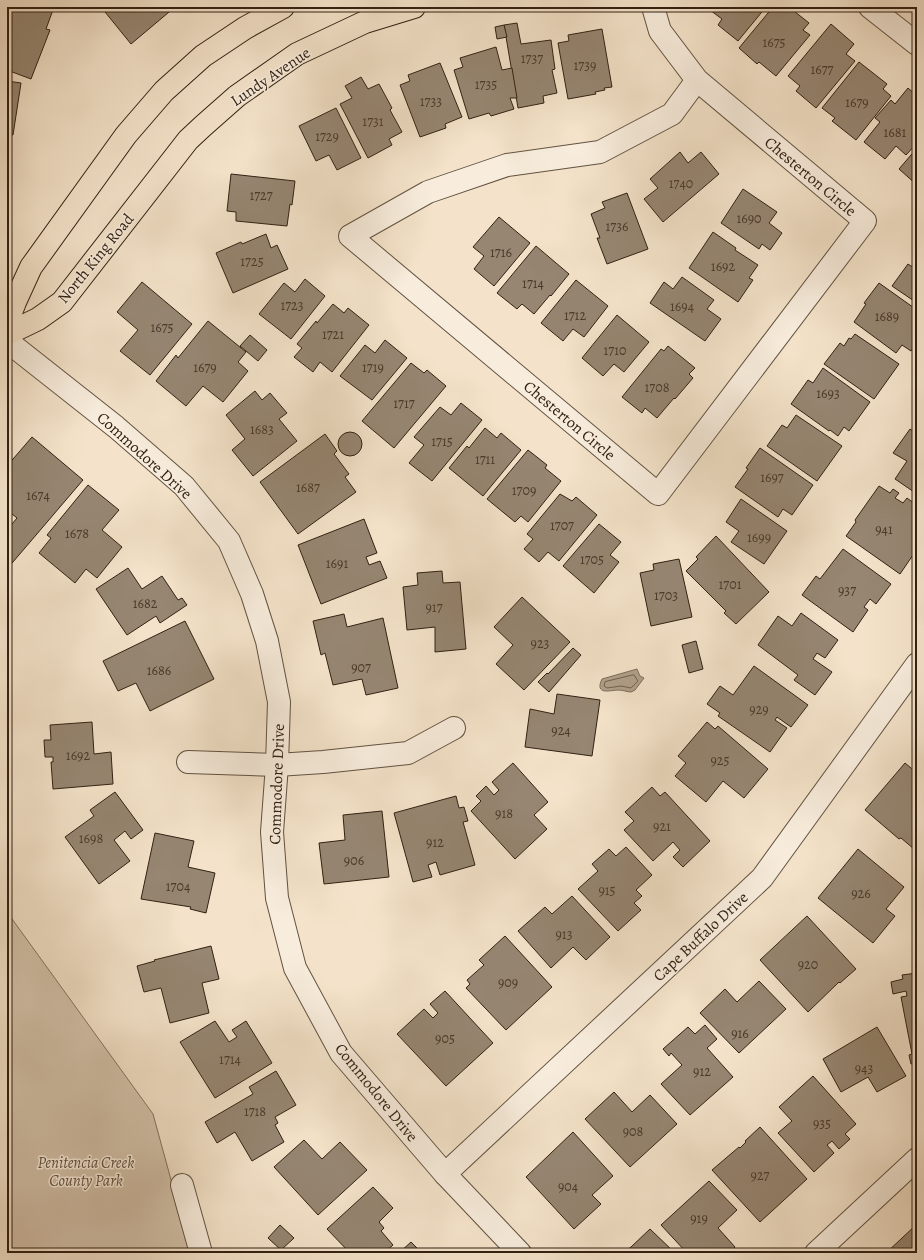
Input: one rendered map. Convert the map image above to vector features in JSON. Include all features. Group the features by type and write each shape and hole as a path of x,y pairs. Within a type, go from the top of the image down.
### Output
{"main road":[{"path":"7,323 14,302 31,267 126,136 164,91 203,56 245,28 283,7"},
{"name":"Lundy Avenue","path":"169,165 188,140 237,96 297,54 365,22 414,7"},
{"name":"North King Road","path":"7,334 38,319 62,302 169,165"}],"street":[{"name":"Chesterton Circle","path":"653,7 660,31 697,80 864,221 658,494 350,236 428,192 507,165 600,152 672,114 697,80"},
{"path":"870,7 917,44"},
{"name":"Commodore Drive","path":"7,341 116,427 184,486 229,541 252,594 267,640 279,702 277,765 272,832 277,898 295,968 342,1054 445,1174 520,1253"},
{"name":"Cape Buffalo Drive","path":"445,1174 762,878 914,676"},
{"path":"188,762 277,765 323,762 408,753 454,728"},
{"path":"816,1253 917,1159"},
{"path":"182,1185 201,1253"}],"green space":[{"name":"Penitencia Creek County Park","path":"7,912 153,1114 191,1253 7,1253"}],"water":[{"path":"637,669 640,676 644,678 635,690 631,692 619,690 604,691 600,688 602,679"}],"building":[{"path":"7,7 54,7 46,29 50,30 31,79 7,70"},
{"path":"101,7 175,7 131,44"},
{"path":"712,7 766,7 738,41 718,25 722,19 710,10"},
{"path":"773,7 789,7 809,23 803,30 810,35 776,76 759,62 757,64 739,48"},
{"path":"517,23 521,44 551,40 555,69 552,70 557,93 543,96 544,103 518,108 504,25"},
{"path":"831,24 854,44 846,54 855,61 816,108 796,91 800,86 788,76"},
{"path":"504,25 507,37 497,39 495,27"},
{"path":"602,29 612,87 604,88 605,90 595,92 596,94 568,99 558,43 569,41 568,35"},
{"path":"496,47 502,70 512,68 517,98 510,98 514,109 491,116 489,113 469,119 454,70 463,67 460,58"},
{"path":"859,62 887,84 883,89 891,96 856,140 832,121 835,118 822,108"},
{"path":"440,63 462,117 445,124 446,128 420,137 400,85 410,81 408,75"},
{"path":"361,77 368,89 379,84 392,108 390,110 402,132 389,139 392,145 368,158 340,104 352,98 345,86"},
{"path":"7,81 21,83 13,135 9,134 7,149"},
{"path":"908,88 917,96 917,103 912,109 917,112 917,143 906,155 896,146 885,159 864,142 880,122 875,118 891,100 895,104"},
{"path":"336,108 361,158 337,170 329,155 316,161 299,126"},
{"path":"917,148 917,185 899,169"},
{"path":"680,152 688,163 701,152 719,174 663,222 644,199 658,188 650,179"},
{"path":"231,174 295,181 292,205 290,204 287,226 236,221 236,212 227,211"},
{"path":"743,189 777,212 769,223 782,233 770,250 762,244 759,249 721,223"},
{"path":"627,193 648,249 607,264 597,238 600,238 591,214 605,208 602,202"},
{"path":"499,217 530,243 494,286 474,269 484,256 473,247"},
{"path":"713,232 736,248 735,250 758,265 749,278 753,280 738,302 689,268"},
{"path":"266,234 271,248 277,245 288,269 233,293 216,253 241,242 242,244"},
{"path":"536,246 569,274 534,314 522,304 517,309 497,293"},
{"path":"908,264 917,270 917,303 892,286"},
{"path":"682,277 714,300 707,309 721,319 705,341 650,303 664,282 673,289"},
{"path":"305,279 325,296 291,339 259,314 284,283 295,292"},
{"path":"576,280 608,306 584,337 573,329 563,341 541,323"},
{"path":"142,282 192,324 150,375 120,351 138,330 117,312"},
{"path":"879,283 917,310 917,342 911,351 902,345 896,353 854,322 866,304 864,303"},
{"path":"333,304 344,313 348,308 369,325 332,372 320,362 313,372 294,357 302,348 297,344 316,321 317,323"},
{"path":"617,315 649,342 624,372 614,364 603,376 582,358"},
{"path":"208,321 246,352 238,362 248,371 223,402 203,386 186,406 156,381 176,355 178,358"},
{"path":"855,334 899,364 874,399 824,364 840,343 844,346 849,338 851,339"},
{"path":"250,335 267,350 258,361 240,346"},
{"path":"385,340 407,358 372,400 340,376 365,345 375,353"},
{"path":"668,346 695,368 689,374 693,378 657,418 645,408 642,413 622,397 661,349 664,351"},
{"path":"411,363 424,373 427,370 446,386 394,448 362,421"},
{"path":"823,368 870,402 849,431 844,427 838,436 791,404 808,380 813,383"},
{"path":"255,391 262,400 270,393 287,413 279,419 297,441 253,476 232,450 245,439 226,415"},
{"path":"461,403 482,420 432,481 409,463 424,445 414,437 440,407 451,415"},
{"path":"796,415 842,446 817,481 767,446 782,425 787,428"},
{"path":"485,428 497,438 501,433 521,450 483,496 449,468 467,446 469,448"},
{"path":"910,429 917,434 917,494 895,479 907,461 893,453"},
{"path":"350,432 359,435 362,444 359,453 350,456 341,453 338,444 341,435"},
{"path":"325,434 337,451 334,454 349,474 345,477 356,492 298,534 260,482"},
{"path":"32,437 83,480 7,569 7,530 17,518 7,510 7,466"},
{"path":"760,448 813,485 792,515 783,509 778,517 735,487 748,469 746,468"},
{"path":"528,450 547,465 545,468 561,481 528,522 521,516 515,522 487,499"},
{"path":"88,485 119,510 102,530 122,547 97,578 86,569 75,583 39,553 51,538 47,535"},
{"path":"879,486 890,493 893,489 899,493 895,498 903,503 907,498 915,504 912,509 917,511 917,542 912,549 915,552 900,574 846,536 856,522 855,520"},
{"path":"560,494 572,501 576,497 597,515 559,561 548,552 539,562 524,549 533,539 527,534"},
{"path":"741,499 787,531 764,564 731,542 739,531 726,522"},
{"path":"364,519 377,553 366,557 369,565 380,561 387,578 321,604 298,545"},
{"path":"599,524 621,542 610,555 619,562 594,593 563,566"},
{"path":"716,536 769,592 736,624 724,613 726,611 686,571 698,559 696,557"},
{"path":"843,549 891,584 876,604 870,599 864,607 868,610 853,632 802,595 816,576 820,579"},
{"path":"679,559 692,617 651,626 640,573 654,570 653,564"},
{"path":"128,568 142,589 162,576 178,600 182,598 187,605 160,623 156,616 127,635 96,589"},
{"path":"442,571 443,583 460,582 466,649 435,652 435,627 407,630 403,587 418,585 417,573"},
{"path":"522,597 570,642 524,690 496,664 513,645 494,627"},
{"path":"801,613 838,640 825,658 817,653 813,659 832,672 815,695 794,680 798,675 758,645 778,616 792,626"},
{"path":"344,614 347,627 383,618 398,688 366,695 362,679 333,685 325,653 321,655 313,621"},
{"path":"185,621 214,679 150,711 136,683 118,691 103,661"},
{"path":"696,641 703,669 689,673 682,645"},
{"path":"573,648 581,655 549,692 538,682 547,673 548,674"},
{"path":"754,666 808,705 791,727 777,717 775,720 787,728 770,752 718,716 720,713 707,704 720,686 733,695"},
{"path":"557,694 600,700 592,756 525,747 530,709 554,714"},
{"path":"92,722 94,754 111,752 113,784 53,789 51,762 53,762 53,757 45,757 44,740 51,740 50,725"},
{"path":"707,722 715,729 718,726 768,769 744,798 723,781 706,802 675,776 686,763 678,756"},
{"path":"513,763 548,802 534,815 547,829 515,859 471,811 481,801 476,796 486,786 494,795 499,790 492,782"},
{"path":"905,763 917,773 917,846 914,849 901,838 899,839 865,810"},
{"path":"652,787 660,796 665,792 710,841 683,867 673,857 680,850 673,842 653,861 624,830 634,821 625,812"},
{"path":"115,792 143,830 131,839 125,831 114,840 130,861 99,884 65,837 94,816 90,810"},
{"path":"456,796 459,808 464,807 468,821 463,822 475,865 440,875 436,862 428,865 432,877 413,882 394,813"},
{"path":"382,811 389,877 324,884 319,843 345,840 343,815"},
{"path":"155,833 194,841 188,867 215,873 206,913 190,909 191,907 141,899"},
{"path":"626,847 652,875 636,890 642,896 634,903 641,910 618,931 578,889 598,871 592,864 609,849 616,856"},
{"path":"858,849 904,887 886,909 895,916 873,943 818,898"},
{"path":"572,896 610,937 586,960 573,947 551,968 518,931 545,907 552,914"},
{"path":"807,916 856,969 840,983 839,982 808,1012 760,960"},
{"path":"505,936 552,987 506,1030 466,988 470,984 467,980 484,965 479,960"},
{"path":"211,946 219,979 202,983 209,1013 170,1023 161,988 144,992 137,966 155,961 154,960"},
{"path":"917,973 917,1063 911,1064 909,1055 912,1054 901,997 907,996 906,991 893,994 891,982 903,979 902,975"},
{"path":"759,981 786,1009 739,1053 700,1013 725,989 737,1002"},
{"path":"445,991 493,1043 446,1086 397,1034 424,1009 433,1018 438,1013 430,1004"},
{"path":"215,1021 229,1042 237,1037 232,1030 246,1021 272,1063 215,1098 180,1042"},
{"path":"705,1025 717,1039 707,1048 733,1077 690,1115 661,1084 682,1065 671,1053 669,1056 663,1049 688,1027 695,1034"},
{"path":"877,1027 906,1076 877,1092 868,1077 841,1092 823,1059"},
{"path":"276,1071 296,1105 275,1117 278,1123 275,1125 284,1142 252,1161 235,1132 217,1143 205,1122 253,1094 249,1087"},
{"path":"813,1076 856,1124 845,1134 850,1139 839,1149 832,1141 827,1145 834,1153 814,1172 778,1133 792,1121 779,1107"},
{"path":"614,1092 632,1112 650,1095 677,1124 630,1167 585,1119"},
{"path":"760,1127 807,1179 760,1222 712,1170 739,1147 740,1148 746,1142 745,1141"},
{"path":"573,1132 613,1176 592,1195 601,1204 574,1229 526,1177"},
{"path":"304,1140 322,1159 340,1142 367,1170 318,1215 274,1167"},
{"path":"709,1181 737,1210 718,1228 735,1247 729,1253 687,1253 661,1225"},
{"path":"373,1187 393,1208 379,1222 384,1228 381,1231 393,1245 384,1253 350,1253 327,1229"},
{"path":"917,1224 917,1253 886,1253"},
{"path":"280,1225 294,1238 281,1250 268,1238"},
{"path":"650,1229 675,1253 623,1253 631,1247"},
{"path":"411,1242 422,1253 399,1253"}]}
